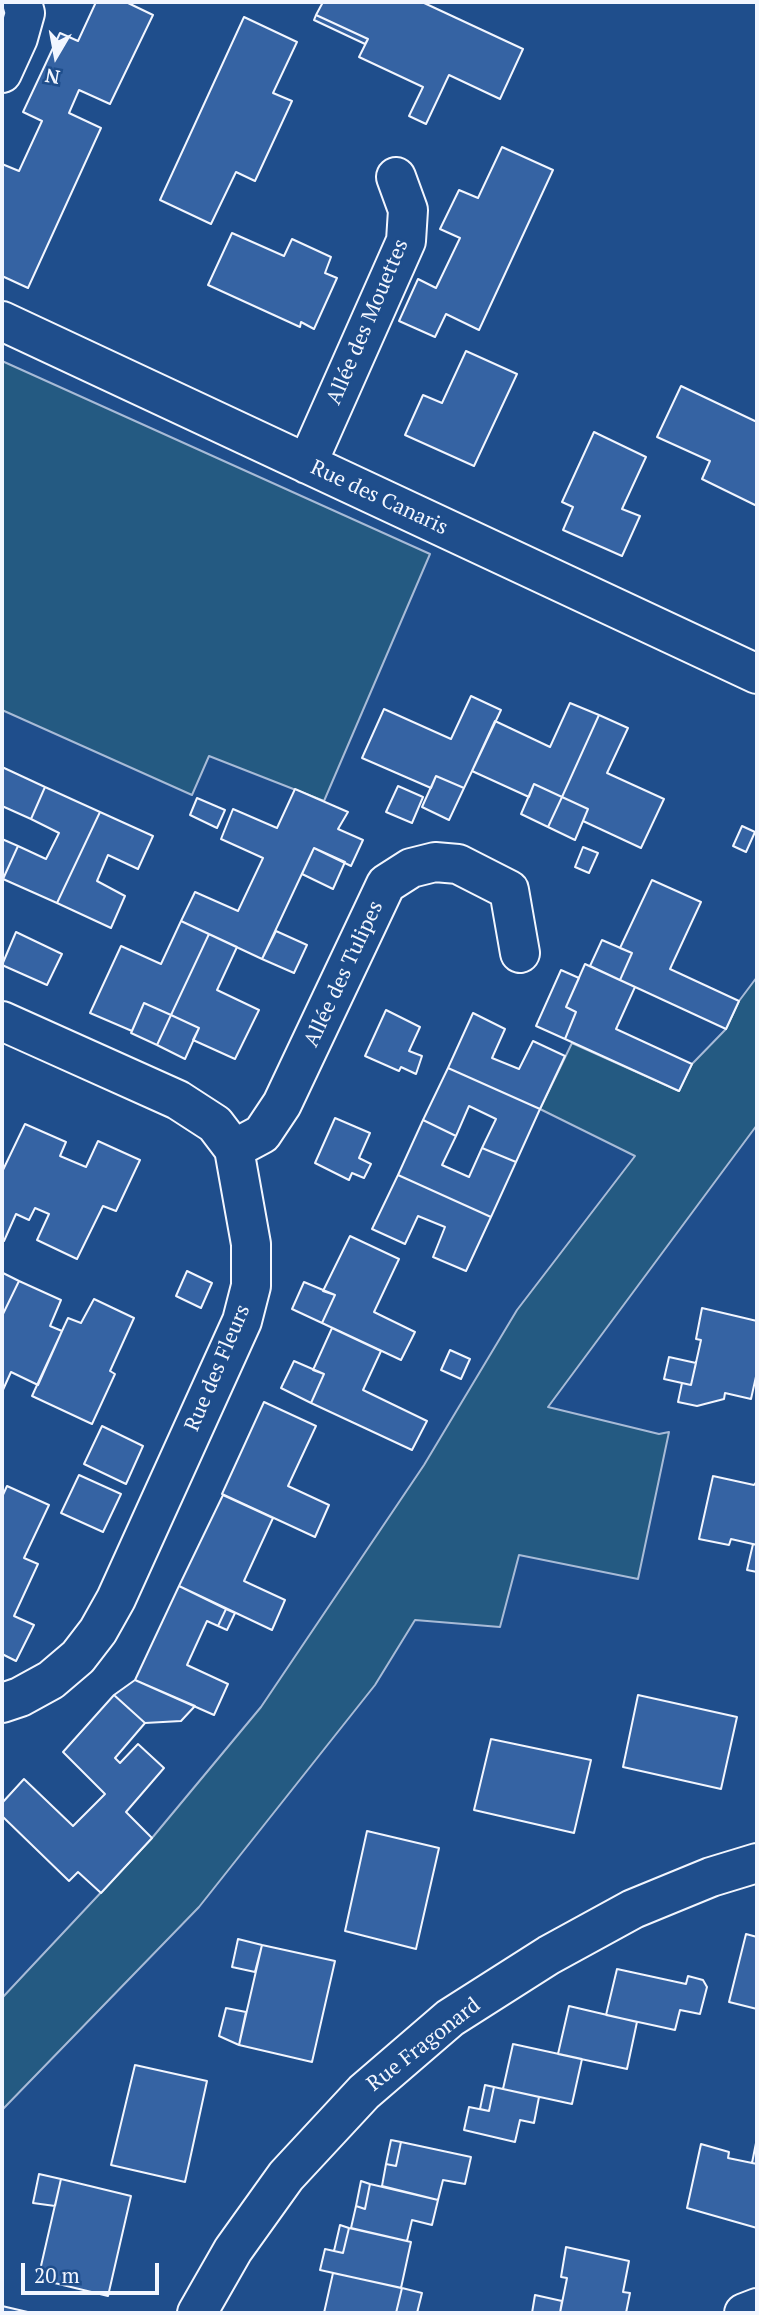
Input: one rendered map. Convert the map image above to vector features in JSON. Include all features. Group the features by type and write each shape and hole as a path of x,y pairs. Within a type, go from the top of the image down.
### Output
{"street":[{"path":"2,73 25,13 22,2"},
{"name":"Allée des Mouettes","path":"307,464 406,241 408,210 396,177"},
{"name":"Rue des Canaris","path":"2,321 757,674"},
{"name":"Allée des Tulipes","path":"233,1149 262,1134 282,1104 386,884 411,868 435,862 458,864 509,890 520,953"},
{"name":"Rue des Fleurs","path":"2,1021 178,1100 215,1124 233,1149 251,1244 251,1286 242,1321 99,1631 78,1657 51,1680 20,1697 2,1703"},
{"name":"Rue Fragonard","path":"203,2309 233,2250 286,2176 364,2092 450,2018 549,1955 633,1909 711,1877 757,1863"},
{"path":"744,2313 757,2308"}],"shaded area":[{"path":"2,361 430,554 324,801 209,756 192,795 2,710"},
{"path":"757,977 757,1125 548,1407 659,1434 669,1432 638,1579 519,1555 500,1627 415,1620 375,1685 199,1907 2,2110 2,1998 152,1838 261,1707 424,1465 517,1310 635,1156 540,1109 572,1043 679,1091 692,1064 726,1029 739,1001"}],"building":[{"path":"96,2 126,2 153,15 110,104 79,90 69,113 101,128 28,288 2,276 2,164 19,171 42,121 23,112 60,33 78,41"},
{"path":"323,2 422,2 523,49 500,99 449,75 426,124 409,116 423,87 359,57 368,39 316,15"},
{"path":"316,15 368,39 365,44 314,20"},
{"path":"244,17 297,42 273,93 292,101 255,181 236,172 211,224 160,200"},
{"path":"502,147 553,170 479,330 446,314 435,337 399,321 418,279 436,288 460,238 440,229 459,190 478,198"},
{"path":"232,233 284,256 292,239 331,257 325,273 337,278 314,329 301,322 300,327 208,285"},
{"path":"466,351 517,374 474,466 405,435 423,395 442,403"},
{"path":"681,386 757,422 757,506 702,479 710,461 657,437"},
{"path":"594,432 646,457 622,509 640,516 622,556 563,530 573,507 562,502"},
{"path":"471,696 501,710 464,788 436,776 431,788 362,758 384,709 451,739"},
{"path":"570,703 599,715 562,797 534,784 529,797 472,771 495,721 550,747"},
{"path":"599,715 628,728 607,773 664,799 641,848 583,821 588,809 562,797"},
{"path":"2,767 45,787 31,819 2,806"},
{"path":"436,776 464,788 449,820 422,807"},
{"path":"534,784 562,797 548,827 521,814"},
{"path":"398,786 423,797 412,823 386,812"},
{"path":"45,787 100,812 57,903 3,879 18,846 46,859 59,833 31,819"},
{"path":"295,789 348,812 338,829 363,840 351,866 314,848 262,959 181,921 195,892 238,911 263,858 221,839 233,809 277,828"},
{"path":"562,797 588,809 575,840 548,827"},
{"path":"197,798 225,810 217,828 190,815"},
{"path":"100,812 153,836 138,869 108,855 97,881 125,896 111,928 57,903"},
{"path":"742,826 755,832 746,852 733,846"},
{"path":"2,839 18,846 3,879 2,878"},
{"path":"583,847 598,853 589,873 575,867"},
{"path":"314,848 345,862 333,889 302,874"},
{"path":"652,880 701,902 670,969 739,1001 726,1029 620,980 632,953 620,948"},
{"path":"181,921 209,934 171,1015 144,1003 132,1031 90,1013 121,946 161,964"},
{"path":"276,931 307,945 294,973 262,959"},
{"path":"16,932 62,954 47,985 2,965"},
{"path":"209,934 237,947 217,990 259,1010 235,1059 193,1040 199,1028 171,1015"},
{"path":"602,940 632,953 620,980 590,966"},
{"path":"585,964 635,987 616,1029 692,1064 679,1091 565,1039 576,1012 566,1007"},
{"path":"561,970 579,978 566,1007 576,1012 565,1039 536,1026"},
{"path":"144,1003 171,1015 157,1045 131,1033"},
{"path":"386,1010 420,1027 409,1051 422,1056 416,1074 401,1067 399,1071 365,1056"},
{"path":"473,1013 505,1029 492,1058 519,1069 533,1041 565,1056 540,1109 448,1068"},
{"path":"171,1015 199,1028 185,1059 157,1045"},
{"path":"448,1068 540,1109 516,1162 482,1148 496,1119 469,1106 456,1136 423,1120"},
{"path":"335,1118 370,1133 359,1158 371,1164 364,1178 352,1173 349,1180 315,1163"},
{"path":"423,1120 456,1136 442,1165 469,1177 482,1148 516,1162 491,1217 398,1175"},
{"path":"25,1124 66,1142 60,1156 86,1167 98,1141 140,1160 116,1211 103,1206 77,1259 37,1240 49,1214 35,1208 29,1220 16,1214 4,1241 2,1239 2,1172"},
{"path":"398,1175 491,1217 466,1271 433,1257 445,1227 418,1216 405,1244 372,1229"},
{"path":"350,1236 399,1259 374,1312 415,1332 401,1360 322,1323 335,1295 323,1291"},
{"path":"187,1271 212,1283 201,1308 176,1296"},
{"path":"3,1273 19,1281 2,1316 2,1276"},
{"path":"19,1281 61,1300 50,1326 62,1331 38,1385 11,1372 2,1392 2,1316"},
{"path":"304,1282 335,1295 322,1323 292,1309"},
{"path":"94,1299 134,1318 110,1371 115,1374 92,1424 32,1396 68,1318 81,1323"},
{"path":"702,1308 757,1321 757,1372 751,1399 725,1393 724,1399 697,1406 678,1402 682,1383 691,1385 701,1340 696,1339"},
{"path":"332,1328 381,1351 363,1390 427,1421 412,1450 311,1403 324,1374 313,1370"},
{"path":"450,1350 470,1359 461,1379 441,1370"},
{"path":"669,1357 696,1363 691,1385 664,1379"},
{"path":"294,1361 324,1374 311,1403 281,1388"},
{"path":"264,1402 316,1426 288,1486 329,1505 315,1537 222,1494"},
{"path":"102,1426 143,1446 126,1484 84,1464"},
{"path":"79,1475 121,1494 103,1532 61,1513"},
{"path":"713,1476 754,1485 757,1481 757,1545 731,1539 729,1545 699,1539"},
{"path":"7,1486 49,1505 24,1558 38,1564 14,1616 34,1625 16,1661 2,1654 2,1497"},
{"path":"223,1495 273,1518 244,1581 285,1600 272,1630 179,1586"},
{"path":"753,1544 757,1545 757,1572 747,1570"},
{"path":"179,1586 226,1609 218,1626 207,1621 187,1665 228,1684 214,1715 135,1680"},
{"path":"226,1609 235,1613 227,1630 218,1626"},
{"path":"135,1680 195,1706 181,1721 145,1723 114,1695"},
{"path":"114,1695 145,1723 115,1758 120,1763 138,1744 164,1768 126,1812 152,1838 101,1893 78,1872 69,1881 2,1816 2,1803 24,1779 73,1826 105,1794 63,1752"},
{"path":"638,1695 737,1717 721,1789 623,1767"},
{"path":"491,1739 591,1760 574,1833 474,1810"},
{"path":"367,1831 439,1848 416,1949 345,1931"},
{"path":"746,1934 757,1937 757,2009 729,2002"},
{"path":"238,1939 262,1945 255,1972 232,1967"},
{"path":"262,1945 335,1961 312,2062 239,2045"},
{"path":"617,1969 686,1984 688,1976 703,1980 707,1987 700,2014 680,2010 675,2030 606,2015"},
{"path":"569,2006 637,2022 627,2069 558,2054"},
{"path":"226,2008 246,2012 239,2045 219,2036"},
{"path":"513,2044 582,2059 572,2104 503,2089"},
{"path":"135,2065 207,2081 185,2182 111,2165"},
{"path":"485,2085 494,2087 489,2111 480,2109"},
{"path":"494,2087 539,2097 534,2123 520,2120 515,2142 464,2130 469,2107 489,2111"},
{"path":"757,2138 757,2164 752,2163"},
{"path":"391,2140 401,2142 396,2166 386,2164"},
{"path":"401,2142 471,2157 465,2184 443,2180 438,2200 382,2186 386,2164 396,2166"},
{"path":"701,2144 729,2152 728,2158 757,2164 757,2228 687,2208"},
{"path":"39,2174 61,2179 55,2206 33,2203"},
{"path":"61,2179 131,2196 108,2296 38,2279"},
{"path":"361,2181 370,2184 365,2209 356,2206"},
{"path":"370,2184 438,2200 432,2225 412,2220 407,2241 351,2228 356,2206 365,2209"},
{"path":"340,2225 349,2228 343,2253 334,2251"},
{"path":"349,2228 411,2242 401,2288 320,2270 325,2249 343,2253"},
{"path":"566,2247 629,2261 623,2292 630,2293 626,2313 560,2313 567,2278 561,2277"},
{"path":"333,2273 402,2288 396,2313 324,2313"},
{"path":"402,2288 422,2293 417,2313 396,2313"},
{"path":"535,2295 562,2301 560,2313 532,2313"},
{"path":"2,2306 32,2313 2,2313"}]}
